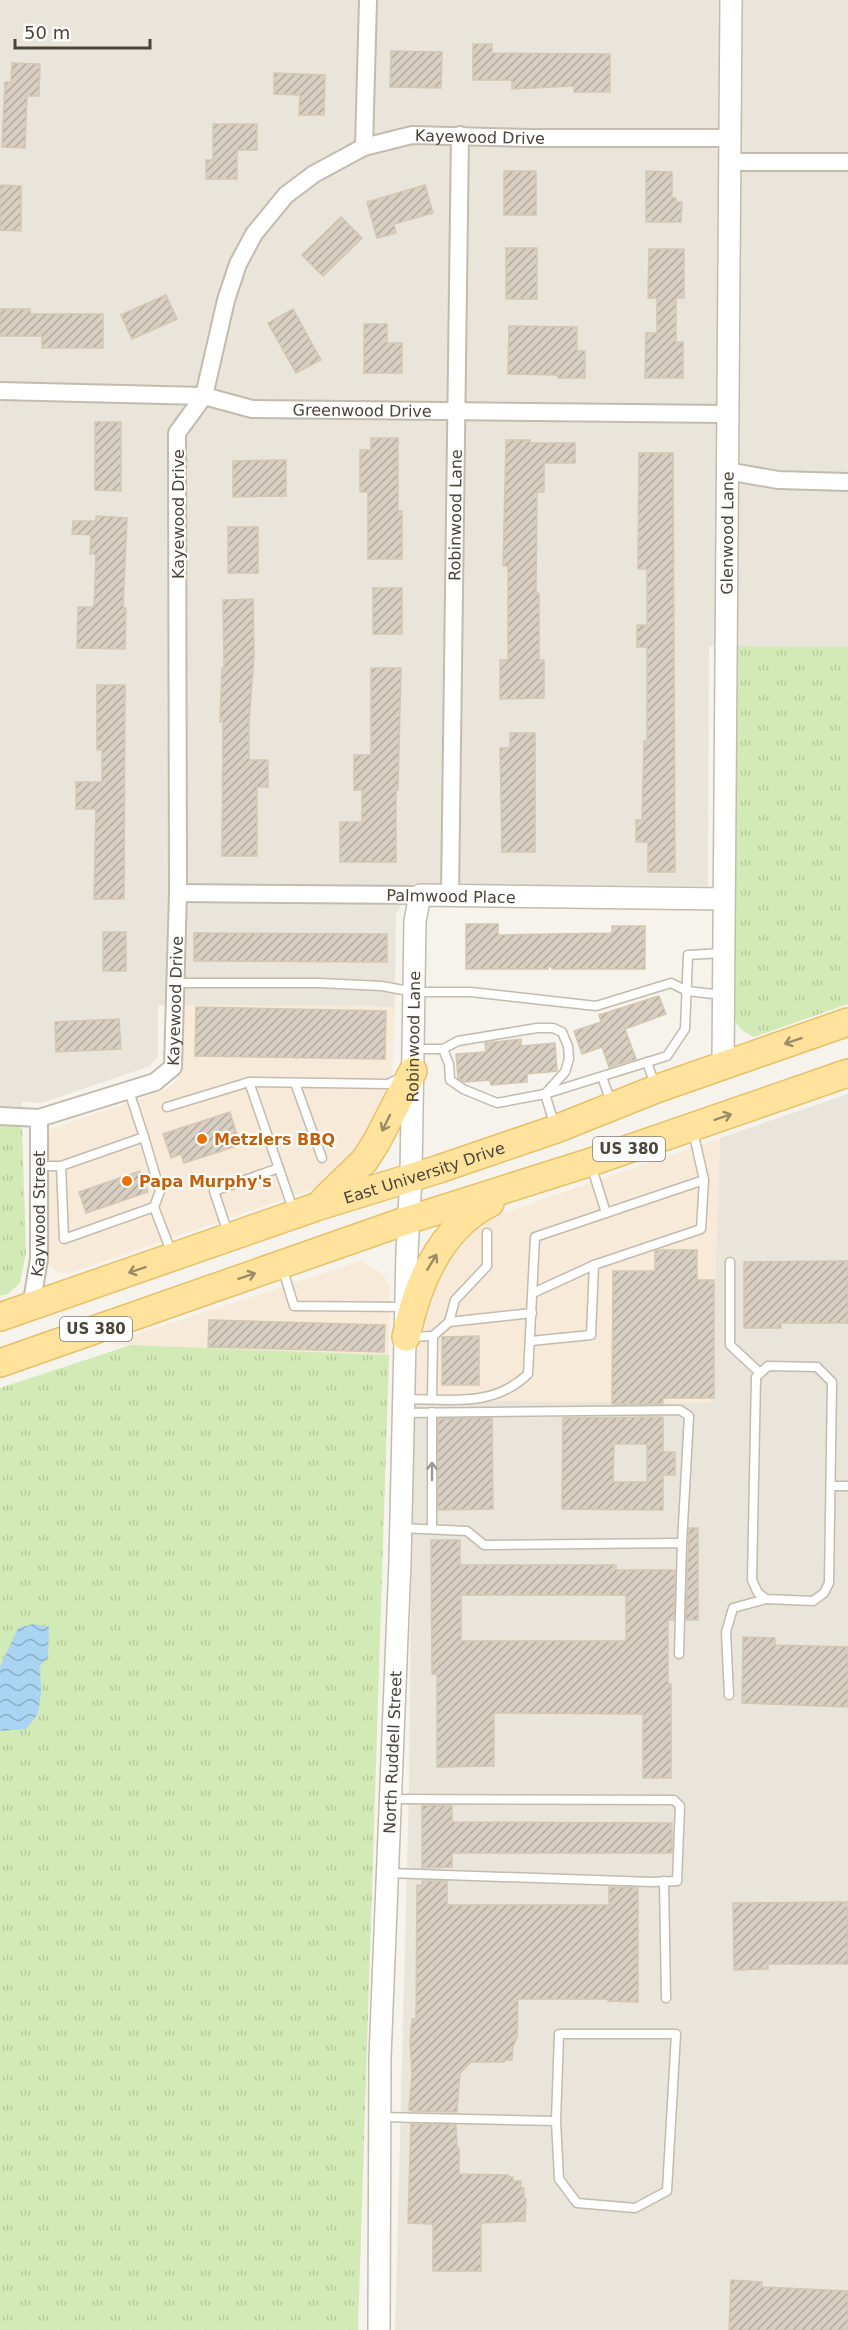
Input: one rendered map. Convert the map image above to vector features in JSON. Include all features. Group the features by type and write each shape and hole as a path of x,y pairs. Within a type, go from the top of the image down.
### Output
{"main road":[{"name":"East University Drive","path":"0,1317 306,1211 556,1129 656,1089 848,1022"},
{"path":"306,1211 365,1160 377,1141 413,1060"},
{"name":"US 380","path":"0,1363 408,1220 591,1162 848,1073"},
{"path":"419,1337 419,1287 430,1264 447,1238 483,1206 526,1183"}],"street":[{"path":"364,147 368,0"},
{"name":"Glenwood Lane","path":"723,1065 731,0"},
{"name":"Kayewood Drive","path":"39,1119 155,1082 173,1067 178,893 177,433 204,396 226,300 238,264 254,234 286,195 314,174 364,147 412,135 531,138 729,138"},
{"name":"Robinwood Lane","path":"450,896 460,135"},
{"path":"729,162 848,162"},
{"name":"Greenwood Drive","path":"0,392 204,396 252,409 727,414"},
{"path":"727,471 778,480 848,482"},
{"name":"Palmwood Place","path":"178,893 724,899"},
{"name":"Robinwood Lane","path":"411,1176 415,921 420,895"},
{"path":"0,1116 39,1119"},
{"name":"Kaywood Street","path":"31,1307 39,1259 39,1119"},
{"name":"North Ruddell Street","path":"379,2330 379,2117 404,1406 419,1337 407,1307 411,1176"}],"lane":[{"path":"443,1049 449,1064 450,1080 462,1089 497,1103 545,1094 667,1056 685,1029 688,955 724,953"},
{"path":"176,983 319,983 382,986 414,992 471,992 596,1006 671,983 687,991 724,995"},
{"path":"167,1107 249,1082 388,1084 413,1060 458,1041 537,1028 554,1028 562,1032 568,1046 569,1059 565,1072 545,1094"},
{"path":"647,1062 656,1089"},
{"path":"602,1077 612,1106"},
{"path":"249,1082 279,1168 306,1211"},
{"path":"295,1083 322,1158"},
{"path":"129,1091 160,1191 154,1207 173,1257"},
{"path":"545,1094 556,1129"},
{"path":"533,1293 594,1265 701,1229 704,1180 692,1128"},
{"path":"39,1166 61,1166 144,1137"},
{"path":"591,1162 606,1213"},
{"path":"61,1166 64,1239 154,1207"},
{"path":"229,1238 214,1191 279,1168"},
{"path":"404,1406 432,1399 481,1399 515,1387 528,1374 535,1237 704,1180"},
{"path":"449,1322 455,1300 487,1266 488,1233"},
{"path":"730,1262 730,1345 760,1373"},
{"path":"281,1264 294,1306 407,1307"},
{"path":"531,1341 591,1335 594,1265"},
{"path":"432,1399 419,1337 449,1322 532,1313"},
{"path":"729,1695 726,1632 733,1608 766,1599 813,1601 824,1593 829,1583 832,1382 817,1367 768,1366 756,1377 752,1580 758,1593 766,1599"},
{"path":"404,1406 432,1412 681,1410 689,1416 682,1543 680,1654"},
{"path":"432,1412 432,1529"},
{"path":"831,1485 848,1486"},
{"path":"401,1527 467,1531 484,1545 682,1543"},
{"path":"387,1873 677,1881 680,1806 674,1800 390,1799"},
{"path":"664,1881 666,1998"},
{"path":"559,2034 676,2034 667,2191 635,2208 577,2203 559,2179 556,2121 559,2034"},
{"path":"379,2117 556,2121"}],"shaded area":[{"path":"0,0 848,0 848,647 709,646 708,886 412,884 396,915 395,1007 158,1005 158,1056 150,1066 42,1103 22,1102 22,1126 0,1126"},
{"path":"183,1005 395,1007 392,1074 383,1112 374,1135 321,1186 70,1273 57,1272 49,1265 45,1255 44,1196 49,1168 48,1130 167,1089 181,1071 183,1062"},
{"path":"848,1094 848,2330 395,2330 409,1790 413,1400 711,1403 720,1138"},
{"path":"720,1138 711,1403 413,1400 420,1310 448,1260 467,1235 489,1218"},
{"path":"361,1261 382,1273 390,1288 389,1355 107,1344"}],"green space":[{"path":"734,646 848,647 848,1004 754,1037 739,1027 733,1011"},
{"path":"0,1126 22,1126 26,1253 20,1283 8,1294 0,1296"},
{"path":"131,1345 389,1355 358,2330 0,2330 0,1388"}],"water":[{"path":"33,1624 49,1627 48,1657 40,1666 41,1694 38,1714 26,1729 0,1731 0,1667 18,1628"}],"building":[{"path":"473,44 492,44 492,53 610,54 610,92 574,92 574,86 512,89 512,80 473,80"},
{"path":"391,51 442,52 441,88 390,87"},
{"path":"12,63 40,64 39,96 27,96 25,148 2,147 5,82 11,82"},
{"path":"274,73 325,75 324,115 299,115 300,95 274,94"},
{"path":"213,124 257,124 257,150 237,150 237,179 206,179 206,160 213,160"},
{"path":"504,171 536,171 536,215 504,215"},
{"path":"646,171 672,172 672,198 676,198 676,202 682,202 681,222 646,222"},
{"path":"0,185 21,186 21,231 0,230"},
{"path":"425,185 433,213 394,224 396,233 377,238 367,202"},
{"path":"341,217 362,238 323,276 302,255"},
{"path":"506,248 537,248 537,299 506,299"},
{"path":"649,249 684,249 684,298 676,298 676,342 683,342 683,378 645,378 646,333 657,333 657,298 648,298"},
{"path":"166,295 177,319 132,339 121,315"},
{"path":"0,309 30,309 30,314 103,314 103,348 42,348 42,336 0,336"},
{"path":"293,309 321,360 296,373 268,323"},
{"path":"364,324 387,324 387,343 402,343 402,373 364,373"},
{"path":"509,326 577,327 577,351 585,351 585,378 508,374"},
{"path":"95,422 121,422 121,491 95,490"},
{"path":"371,438 398,438 398,511 402,511 402,559 368,559 368,492 360,492 360,450 371,450"},
{"path":"506,440 530,440 530,443 575,443 575,463 544,463 544,492 537,492 536,593 539,593 539,660 544,660 544,698 500,699 500,660 508,660 508,566 503,566"},
{"path":"639,453 673,453 675,872 648,872 648,842 636,842 636,820 642,820 644,741 647,741 647,647 637,647 637,625 647,625 647,569 638,569"},
{"path":"286,460 286,496 233,497 233,461"},
{"path":"96,516 127,518 123,608 126,608 125,649 77,648 78,607 94,607 96,554 90,554 91,535 72,534 73,521 96,521"},
{"path":"228,527 258,527 258,573 228,573"},
{"path":"373,588 402,588 402,634 373,634"},
{"path":"253,599 254,655 249,760 268,760 268,787 257,787 257,856 222,856 223,722 220,722 222,668 224,668 223,600"},
{"path":"371,668 401,668 398,790 396,790 396,862 340,862 340,822 362,822 362,790 354,790 354,755 371,755"},
{"path":"97,685 125,685 124,899 94,899 96,809 76,809 76,782 102,782 102,750 97,750"},
{"path":"510,733 535,733 535,852 502,852 500,748 510,748"},
{"path":"466,924 498,924 498,935 612,933 612,926 645,926 645,969 552,969 551,966 548,969 466,969"},
{"path":"103,932 126,932 126,971 103,971"},
{"path":"194,933 387,934 387,962 194,961"},
{"path":"659,996 666,1014 625,1029 636,1059 609,1067 602,1047 582,1054 574,1031 601,1022 599,1015"},
{"path":"196,1007 386,1011 385,1059 195,1056"},
{"path":"119,1019 121,1049 56,1052 55,1022"},
{"path":"521,1039 521,1046 555,1043 557,1071 527,1074 527,1082 491,1085 490,1080 464,1082 458,1078 456,1054 486,1052 485,1043"},
{"name":"Metzlers BBQ","path":"230,1112 240,1145 184,1163 181,1154 171,1158 163,1134"},
{"name":"Papa Murphy's","path":"140,1171 148,1192 86,1213 79,1192"},
{"path":"697,1250 697,1280 714,1280 714,1398 663,1398 663,1404 612,1404 613,1271 655,1271 655,1251"},
{"path":"848,1261 848,1323 781,1323 781,1328 744,1328 744,1262"},
{"path":"209,1320 385,1325 384,1352 208,1347"},
{"path":"479,1336 479,1385 442,1385 442,1337"},
{"path":"663,1417 663,1452 675,1452 675,1475 663,1475 663,1510 562,1509 563,1418","holes":["614,1444 647,1444 647,1482 613,1482"]},
{"path":"492,1418 493,1509 438,1510 438,1419"},
{"path":"689,1528 698,1528 698,1620 686,1620"},
{"path":"431,1540 460,1540 460,1565 616,1565 616,1570 675,1570 674,1620 668,1620 671,1778 643,1778 643,1714 494,1713 494,1766 437,1767 437,1674 432,1674","holes":["461,1595 626,1595 626,1641 461,1641"]},
{"path":"743,1637 775,1638 775,1645 848,1647 848,1707 742,1703"},
{"path":"422,1805 452,1806 452,1822 672,1823 672,1853 452,1853 452,1867 422,1868"},
{"path":"422,1881 447,1881 447,1905 609,1905 609,1887 638,1888 638,2002 608,2001 608,1999 518,1999 517,2037 512,2060 471,2062 460,2073 457,2112 409,2110 412,2074 410,2042 412,2019 416,2019 417,1885 422,1885"},
{"path":"847,1902 848,1964 768,1964 768,1969 734,1970 733,1903"},
{"path":"411,2124 456,2125 459,2174 508,2175 513,2177 513,2181 521,2181 521,2188 524,2188 526,2199 525,2221 481,2223 481,2271 433,2271 433,2224 408,2223"},
{"path":"731,2280 762,2282 762,2287 848,2291 848,2330 729,2330"}],"place":[{"name":"Metzlers BBQ","path":"202,1139"},
{"name":"Papa Murphy's","path":"127,1181"}]}
